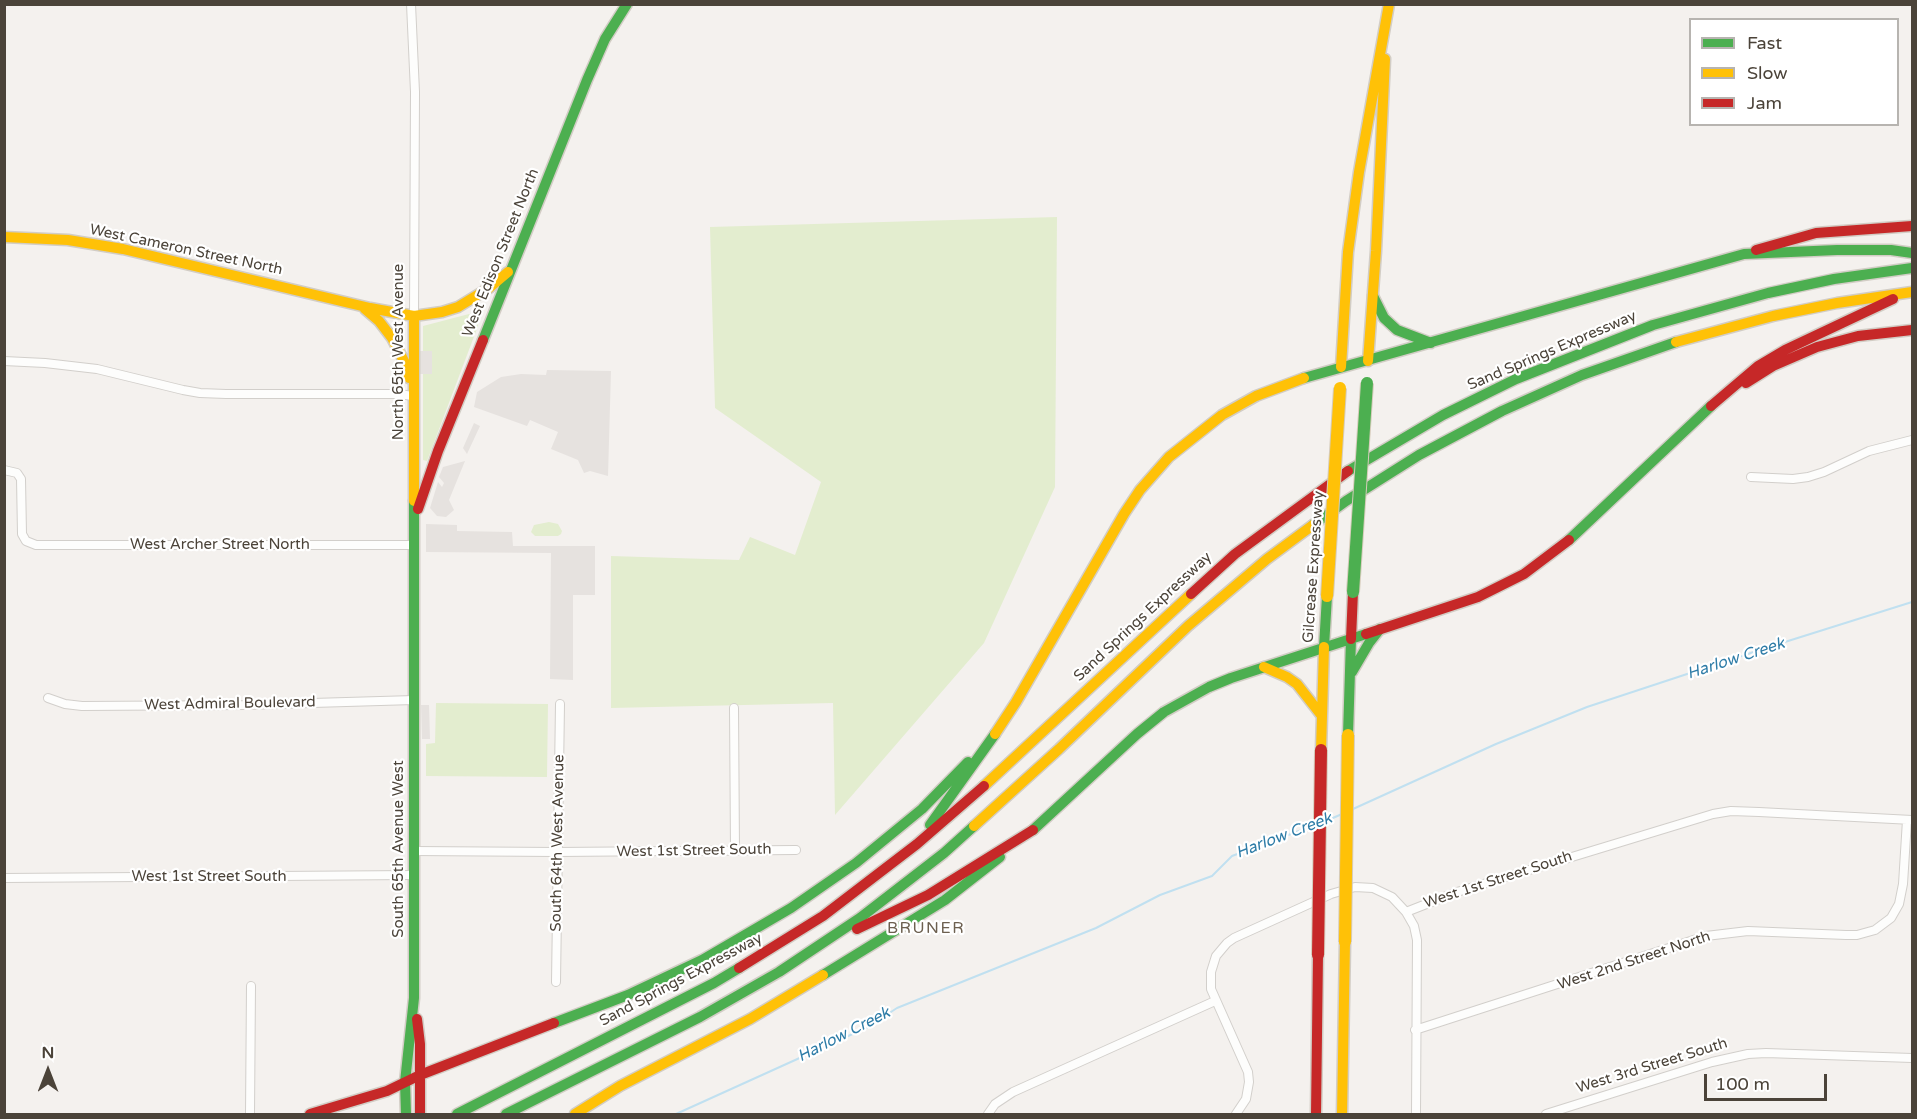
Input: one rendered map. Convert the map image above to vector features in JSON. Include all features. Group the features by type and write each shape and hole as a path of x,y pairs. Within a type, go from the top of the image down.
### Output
{"main road":[{"name":"West Edison Street North","path":"414,518 438,451 604,39 627,4"},
{"name":"Gilcrease Expressway","path":"1316,1114 1324,647 1348,252 1366,127 1389,4"},
{"name":"Gilcrease Expressway","path":"1342,1114 1351,639 1373,296 1386,24"},
{"path":"917,844 1016,702 1140,490 1169,457 1222,415 1256,396 1341,367 1744,254 1786,240 1816,233 1912,226"},
{"name":"West Cameron Street North","path":"4,237 68,240 123,249 268,282 360,306 414,316 442,312 466,303 489,288 510,270"},
{"path":"1744,254 1837,250 1891,250 1912,253"},
{"name":"Sand Springs Expressway","path":"457,1114 714,983 823,916 917,844 1235,554 1348,472 1443,415 1516,379 1604,342 1653,325 1768,293 1834,279 1912,268"},
{"path":"575,1114 620,1086 750,1019 945,900 1033,830 1164,712 1209,687 1478,597 1524,574 1549,557 1581,530 1711,406 1758,366 1785,350 1909,292"},
{"path":"506,1114 700,1017 817,948 891,896 944,853 1059,749 1188,626 1267,559 1322,518 1400,467 1443,442 1538,395 1582,375 1663,346 1773,316 1909,292"},
{"path":"1373,296 1384,318 1397,330 1431,343"},
{"name":"West Cameron Street North","path":"360,306 379,321 392,338 405,363 412,396"},
{"name":"North 65th West Avenue","path":"414,316 412,396 414,700"},
{"path":"1711,406 1773,366 1817,347 1868,334 1912,330"},
{"path":"1350,676 1380,629"},
{"path":"1264,667 1297,684 1322,716"},
{"name":"South 65th Avenue West","path":"406,1109 405,1082 414,998 414,700"},
{"path":"310,1114 345,1105 628,995 667,978 740,939 791,908 856,863 922,809 995,734"},
{"path":"817,948 928,895 1033,830"},
{"name":"South 65th Avenue West","path":"414,998 420,1044 420,1114"}],"street":[{"name":"North 65th West Avenue","path":"411,4 415,92 414,316"},
{"path":"4,361 97,369 200,393 400,394 412,396"},
{"path":"1751,477 1792,479 1808,477 1869,451 1912,440"},
{"name":"West Archer Street North","path":"4,470 17,473 21,479 21,527 26,541 44,545 414,545"},
{"name":"West Admiral Boulevard","path":"48,698 65,704 82,706 245,705 414,700"},
{"name":"South 64th West Avenue","path":"556,982 560,704"},
{"path":"734,708 735,851"},
{"name":"West 1st Street South","path":"1215,1001 1210,980 1213,963 1220,949 1234,938 1331,894 1355,886 1373,888 1383,892 1392,897 1406,912 1457,892 1713,814 1731,811 1910,820"},
{"name":"West 2nd Street North","path":"1415,1030 1706,936 1748,931 1857,935 1875,930 1891,918 1899,904 1910,820"},
{"name":"West 1st Street South","path":"413,851 796,850"},
{"name":"West 1st Street South","path":"4,878 413,875"},
{"path":"1406,912 1414,926 1417,940 1416,1114"},
{"path":"250,1114 251,986"},
{"path":"988,1114 995,1104 1013,1092 1215,1001 1248,1072 1246,1099 1236,1114"},
{"name":"West 3rd Street South","path":"1546,1114 1713,1062 1748,1054 1912,1058"}],"green space":[{"path":"1057,217 1055,487 984,643 835,815 833,703 611,708 611,556 739,560 750,537 795,555 821,482 715,408 710,227"},
{"path":"469,314 477,317 478,326 427,461 423,460 423,326"},
{"path":"549,522 558,524 562,531 561,534 535,536 531,532 534,525"},
{"path":"436,703 548,704 547,777 426,776 426,744 435,743"}],"shaded area":[{"path":"418,351 432,351 432,374 418,374"},
{"path":"547,370 611,371 608,476 590,471 584,473 578,460 551,449 558,432 530,420 527,426 474,407 477,392 501,377 521,374 546,375"},
{"path":"474,423 480,426 467,454 463,448"},
{"path":"465,461 449,500 454,510 446,517 437,516 430,508 438,482 442,487 444,483 439,477 443,467"},
{"path":"426,524 457,525 457,531 512,532 513,546 595,546 595,595 573,595 573,680 550,679 551,553 426,552"},
{"path":"421,705 429,705 430,739 422,739"}],"waterway":[{"name":"Harlow Creek","path":"1353,809 1496,744 1587,707 1912,602"},
{"name":"Harlow Creek","path":"1326,821 1342,814"},
{"name":"Harlow Creek","path":"676,1114 868,1027 897,1008 1096,928 1160,895 1212,876 1232,856 1315,825"}],"traffic: fast":[{"path":"483,340 587,80 605,39 627,4"},
{"path":"1744,254 1837,250 1891,250 1912,253"},
{"path":"1304,378 1744,254"},
{"path":"1348,471 1443,415 1516,379 1653,325 1768,293 1834,279 1912,268"},
{"path":"1373,296 1384,318 1397,330 1431,343"},
{"path":"1313,525 1346,501 1419,455 1502,411 1582,375 1676,342"},
{"path":"1353,592 1367,383"},
{"path":"1569,540 1711,406"},
{"path":"406,1114 405,1082 414,998 414,501"},
{"path":"1324,647 1327,596"},
{"path":"1352,672 1380,629"},
{"path":"1033,830 1164,712 1209,687 1231,678 1366,634"},
{"path":"1348,735 1351,639"},
{"path":"930,825 995,734"},
{"path":"554,1023 628,995 702,960 791,908 856,863 922,809 968,762"},
{"path":"506,1114 700,1017 779,972 860,918 944,853 974,826"},
{"path":"823,975 945,900 1000,857"},
{"path":"457,1114 714,983 739,968"}],"traffic: slow":[{"path":"1341,367 1348,252 1359,172 1389,4"},
{"path":"1368,361 1376,251 1385,59"},
{"path":"4,237 68,240 123,249 370,308 414,316 458,307 489,288 508,272"},
{"path":"1676,342 1773,316 1837,303 1912,292"},
{"path":"365,309 379,321 392,338 405,363 409,378"},
{"path":"414,316 414,501"},
{"path":"995,734 1140,490 1169,457 1222,415 1256,396 1304,378"},
{"path":"1327,596 1340,388"},
{"path":"974,826 1188,626 1267,559 1313,525"},
{"path":"984,786 1191,594"},
{"path":"1321,750 1324,647"},
{"path":"1264,667 1297,684 1322,716"},
{"path":"1345,942 1348,735"},
{"path":"1342,1114 1345,942"},
{"path":"575,1114 620,1086 750,1019 823,975"}],"traffic: jam":[{"path":"1756,250 1816,233 1912,226"},
{"path":"1711,406 1758,366 1785,350 1893,299"},
{"path":"1746,383 1773,366 1817,347 1858,336 1912,330"},
{"path":"418,509 438,451 483,340"},
{"path":"1191,594 1235,554 1348,471"},
{"path":"1366,634 1478,597 1524,574 1569,540"},
{"path":"1351,639 1353,592"},
{"path":"1318,955 1321,750"},
{"path":"739,968 823,916 917,844 984,786"},
{"path":"857,929 928,895 1033,830"},
{"path":"1316,1114 1318,955"},
{"path":"417,1019 420,1044 420,1114"},
{"path":"310,1114 387,1091 420,1075 554,1023"}],"district":[{"name":"BRUNER","path":"926,929"}]}
